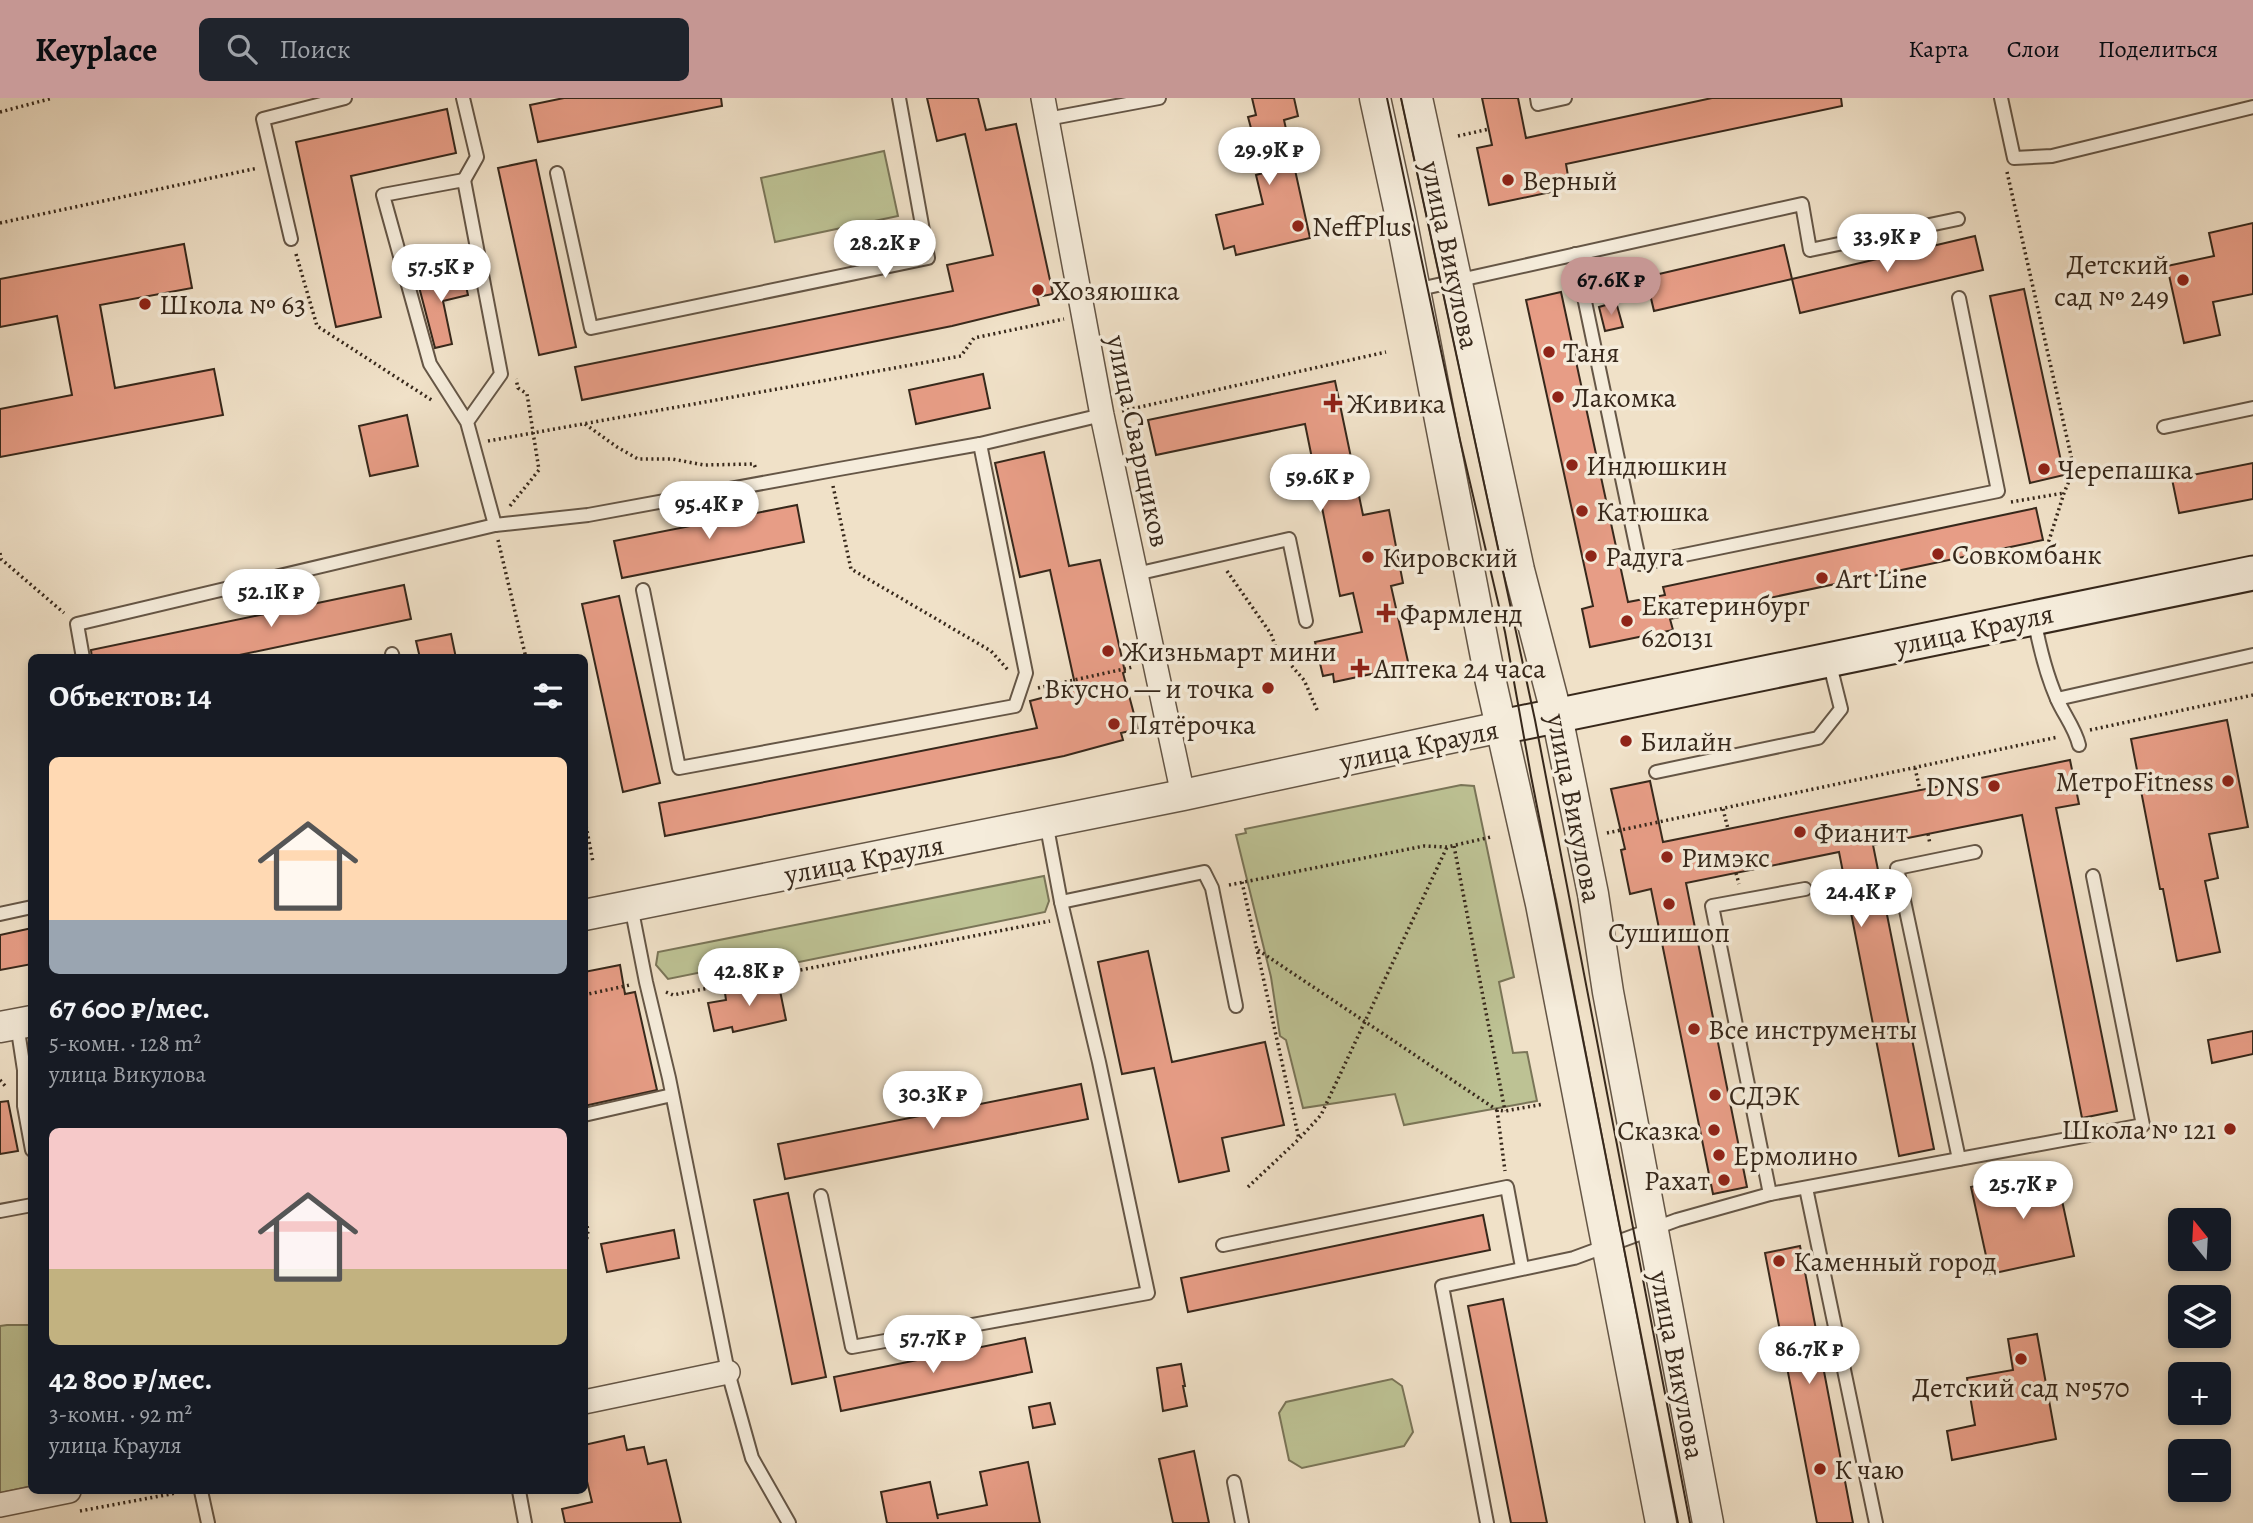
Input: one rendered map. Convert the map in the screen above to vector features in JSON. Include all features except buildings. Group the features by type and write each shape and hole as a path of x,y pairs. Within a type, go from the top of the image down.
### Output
{"main road":[{"name":"улица Крауля","path":"1501,727 2253,573"}],"street":[{"name":"улица Викулова","path":"1375,98 1501,727 1541,904 1661,1523"},
{"name":"улица Викулова","path":"1418,98 1519,570 1557,716 1708,1523"},
{"name":"улица Сварщиков","path":"1045,108 1102,415 1183,795"},
{"name":"улица Крауля","path":"588,914 1183,795 1501,727"},
{"path":"588,1401 728,1373"},
{"path":"0,1505 75,1501"}],"lane":[{"path":"291,239 263,119 314,102 345,98"},
{"path":"463,98 477,157 464,180 502,374 467,422"},
{"path":"557,173 591,328 928,258 899,98"},
{"path":"1045,108 1159,98"},
{"path":"1537,98 1538,104 1565,98"},
{"path":"2001,98 2014,158 2052,156 2253,107"},
{"path":"464,180 383,195 430,364 467,422 495,525"},
{"path":"1415,290 1802,205 1810,250 1958,219"},
{"path":"1575,254 1640,564 1998,491 1959,298"},
{"path":"2164,427 2253,408"},
{"path":"82,654 77,624 495,525 588,515 980,444 1102,415"},
{"path":"643,590 679,768 1015,706 1026,673 980,444"},
{"path":"1136,574 1289,539 1306,621"},
{"path":"2034,616 2040,650 2057,699 2077,739"},
{"path":"2057,699 2253,655"},
{"path":"1656,772 1818,738 1841,709 1828,660"},
{"path":"821,1196 852,1348 1149,1293 1099,1062 1060,902 1046,822"},
{"path":"1959,1159 1897,868 1975,852"},
{"path":"1060,902 1204,872 1212,888 1236,1006"},
{"path":"1487,1523 1442,1286 1574,1258 1652,1229 1770,1194 2143,1125 2093,876"},
{"path":"1770,1194 1712,906 1805,889"},
{"path":"631,906 728,1373 752,1458 789,1523"},
{"path":"0,914 28,908"},
{"path":"16,1024 28,1070 24,1106 28,1128"},
{"path":"588,1114 672,1095"},
{"path":"1223,1245 1507,1187 1522,1267"},
{"path":"1806,1188 1876,1523"},
{"path":"0,1211 28,1206"},
{"path":"1234,1482 1242,1523"},
{"path":"202,1494 208,1523"},
{"path":"520,1494 525,1523"}],"path":[{"path":"0,112 53,98"},
{"path":"1458,136 1489,129"},
{"path":"0,223 274,164"},
{"path":"2006,164 2074,469 2046,550"},
{"path":"291,239 317,326 467,422"},
{"path":"472,444 961,356 974,338 1068,319"},
{"path":"1102,415 1387,352"},
{"path":"585,424 638,459 673,459 704,465 754,464 764,483"},
{"path":"525,654 495,525 539,471 532,432"},
{"path":"829,471 851,569 991,651 1027,691 1138,666"},
{"path":"2013,501 2064,493"},
{"path":"0,553 1,559 77,624"},
{"path":"1222,555 1224,566 1271,634 1276,648 1304,680 1318,712"},
{"path":"1605,834 1915,768 2077,739 2253,695"},
{"path":"1915,768 1920,790"},
{"path":"1723,808 1728,829"},
{"path":"1928,834 1930,842"},
{"path":"588,836 593,862"},
{"path":"1212,888 1424,846 1454,846 1491,836"},
{"path":"1454,846 1505,1111"},
{"path":"1248,1187 1321,1115 1447,847"},
{"path":"1736,873 1739,886"},
{"path":"1242,882 1299,1139"},
{"path":"588,994 646,982 673,995 1065,919"},
{"path":"1258,950 1497,1110 1544,1104"},
{"path":"1497,1110 1507,1187"},
{"path":"75,1501 163,1494"}],"green space":[{"path":"884,151 898,216 775,242 761,178"},
{"path":"1461,785 1474,786 1514,977 1499,982 1513,1053 1527,1052 1537,1101 1404,1125 1395,1094 1303,1108 1286,1040 1280,1036 1271,977 1236,835 1246,833 1245,829"},
{"path":"1044,876 1049,901 1045,912 755,971 732,966 668,979 656,965 658,952"},
{"path":"28,1325 28,1487 0,1493 0,1326"},
{"path":"1392,1379 1402,1386 1413,1432 1404,1446 1302,1468 1289,1460 1279,1413 1286,1402"}],"tram line":[{"path":"1387,98 1460,440 1505,632 1678,1523"},
{"path":"1401,98 1535,720 1690,1523"}],"place":[{"name":"Верный","path":"1508,180"},
{"name":"NeffPlus","path":"1298,226"},
{"name":"Детский сад № 249","path":"2183,280"},
{"name":"Хозяюшка","path":"1038,290"},
{"name":"Школа № 63","path":"145,304"},
{"name":"Таня","path":"1549,352"},
{"name":"Лакомка","path":"1558,397"},
{"name":"Живика","path":"1333,403"},
{"name":"Индюшкин","path":"1572,465"},
{"name":"Черепашка","path":"2044,469"},
{"name":"Катюшка","path":"1582,511"},
{"name":"Совкомбанк","path":"1938,554"},
{"name":"Радуга","path":"1591,556"},
{"name":"Кировский","path":"1368,557"},
{"name":"Art Line","path":"1822,578"},
{"name":"Фармленд","path":"1386,613"},
{"name":"Екатеринбург 620131","path":"1627,621"},
{"name":"Жизньмарт мини","path":"1108,651"},
{"name":"Аптека 24 часа","path":"1360,668"},
{"name":"Вкусно — и точка","path":"1268,688"},
{"name":"Пятёрочка","path":"1114,724"},
{"name":"Билайн","path":"1626,741"},
{"name":"МетроFitness","path":"2228,781"},
{"name":"DNS","path":"1994,786"},
{"name":"Фианит","path":"1800,832"},
{"name":"Римэкс","path":"1667,857"},
{"name":"Сушишоп","path":"1669,904"},
{"name":"Все инструменты","path":"1694,1029"},
{"name":"СДЭК","path":"1715,1095"},
{"name":"Школа № 121","path":"2230,1129"},
{"name":"Сказка","path":"1714,1130"},
{"name":"Ермолино","path":"1719,1155"},
{"name":"Рахат","path":"1724,1180"},
{"name":"Каменный город","path":"1779,1261"},
{"name":"Детский сад №570","path":"2021,1359"},
{"name":"К чаю","path":"1820,1469"}]}
